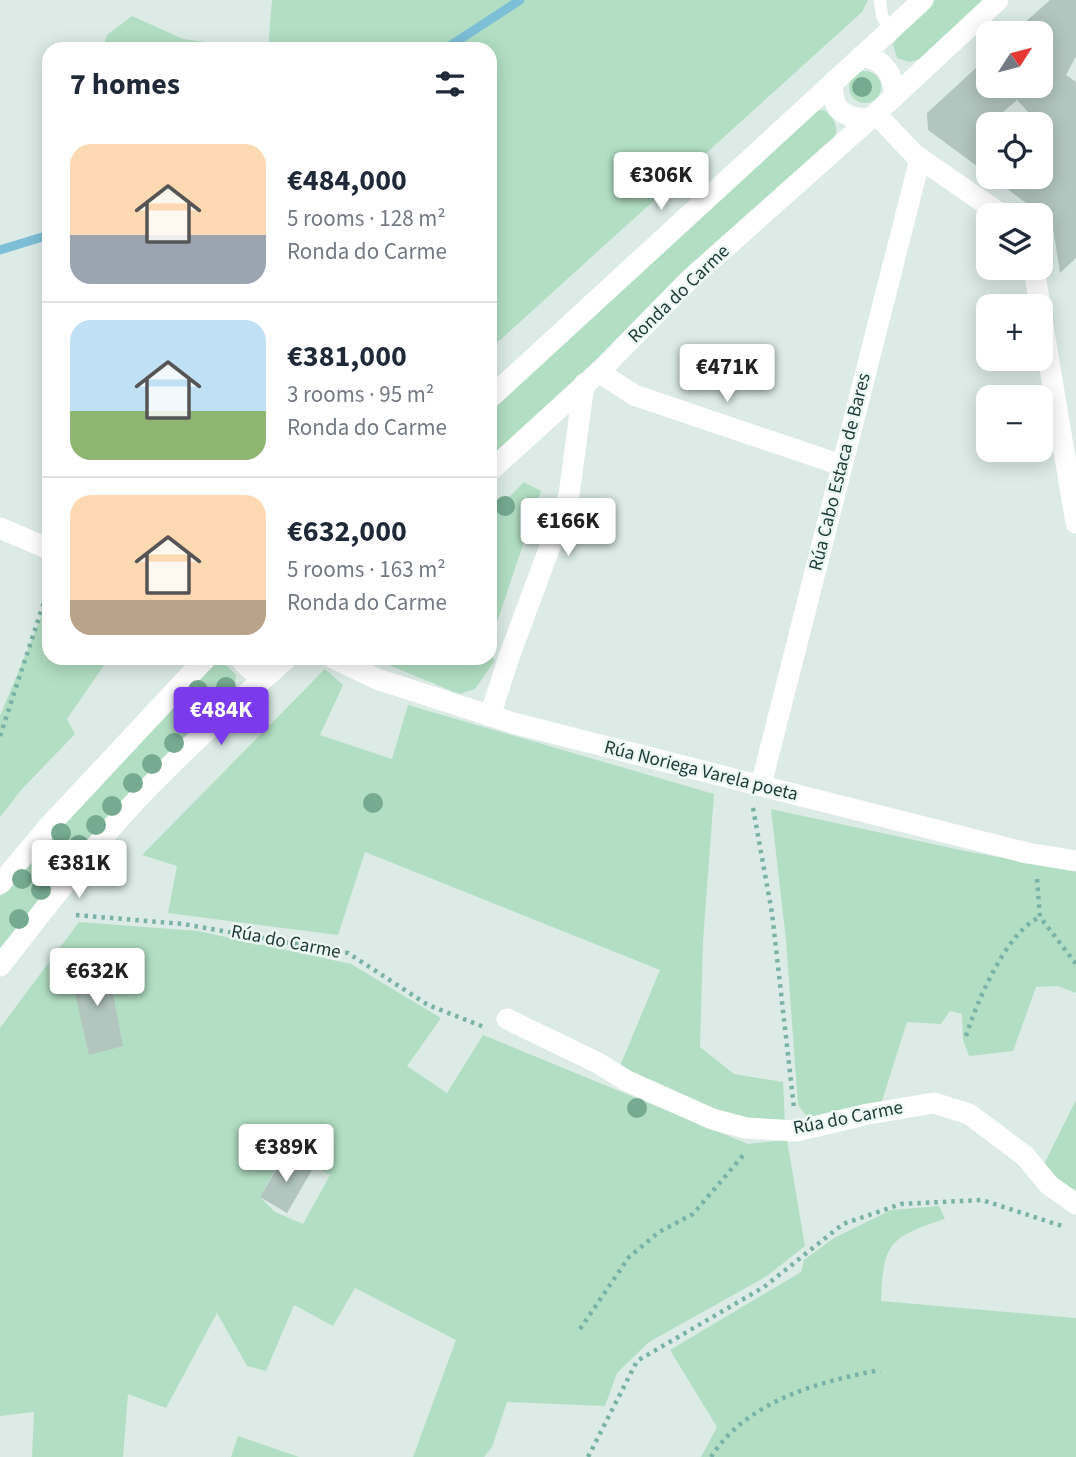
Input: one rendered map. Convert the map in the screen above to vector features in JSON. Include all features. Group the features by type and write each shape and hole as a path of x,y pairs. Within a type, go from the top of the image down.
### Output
{"street":[{"path":"497,392 923,0"},
{"name":"Ronda do Carme","path":"497,465 591,378 689,280 873,117 998,0"},
{"path":"861,56 879,61 890,73 895,84 894,97"},
{"path":"833,82 832,98 836,106 848,116 873,117 920,159 984,203"},
{"name":"Rúa Cabo Estaca de Bares","path":"755,784 920,159"},
{"path":"1051,371 1076,523"},
{"path":"490,716 569,495 591,378 841,465"},
{"path":"0,528 42,546"},
{"path":"0,884 48,827 199,665"},
{"path":"245,665 261,675 279,665"},
{"path":"0,966 47,905 129,810 169,767 279,665"},
{"name":"Rúa Noriega Varela poeta","path":"348,665 377,679 490,716 1035,854 1076,861"},
{"name":"Rúa do Carme","path":"500,1025 598,1063 627,1081 712,1119 746,1129 797,1131 867,1114 934,1103 969,1114 1025,1156 1049,1185 1076,1204"}],"lane":[{"path":"880,0 882,16 890,30"}],"path":[{"path":"0,736 42,608"},
{"path":"755,784 797,1131"},
{"path":"1035,854 1040,917 1076,964"},
{"name":"Rúa do Carme","path":"76,915 183,924 348,953 428,1005 500,1025"},
{"path":"966,1037 974,1012 1007,950 1027,922 1040,917"},
{"path":"580,1329 629,1257 659,1232 693,1214 735,1168 763,1129"},
{"path":"588,1457 637,1361 764,1287 844,1224 901,1203 982,1200 1070,1228"},
{"path":"710,1457 723,1438 782,1396 830,1380 880,1370"}],"green space":[{"path":"272,0 868,0 862,12 497,343 497,42 269,42"},
{"path":"935,0 986,0 924,58 909,62 897,58 893,44 904,29"},
{"path":"132,16 183,39 206,42 105,42 107,35"},
{"path":"865,71 876,76 881,87 876,98 865,103 854,98 849,87 854,76"},
{"path":"824,110 836,125 832,143 497,451 497,403 813,111"},
{"path":"524,482 541,491 497,622 497,509"},
{"path":"42,615 42,665 104,665 67,719 75,734 22,789 0,817 0,716"},
{"path":"215,665 227,666 236,675 235,686 227,697 157,763 0,948 0,896 127,752 203,674"},
{"path":"389,665 492,665 475,689 459,694"},
{"path":"325,669 343,685 320,735 392,759 408,705 714,794 703,941 700,1047 734,1074 783,1082 785,1123 734,1117 620,1066 660,970 365,852 338,935 168,913 177,866 142,855"},
{"path":"771,809 965,851 1076,871 1076,993 1058,986 1036,987 1013,1051 969,1056 963,1040 962,1014 950,1011 941,1024 907,1022 881,1104 808,1118 798,1105 786,940"},
{"path":"79,922 198,931 351,964 441,1018 407,1066 447,1093 483,1035 748,1144 787,1140 805,1246 767,1276 649,1342 617,1373 605,1406 507,1402 492,1447 484,1457 413,1457 456,1340 355,1288 333,1326 294,1305 266,1371 247,1366 217,1313 166,1408 128,1394 123,1457 32,1457 34,1412 0,1416 0,1028","holes":["286,1149 330,1175 303,1224 275,1212 260,1197"]},
{"path":"1076,1100 1076,1197 1043,1166"},
{"path":"939,1206 945,1219 912,1231 893,1245 884,1266 881,1301 1076,1318 1076,1457 701,1457 717,1427 670,1350 801,1272 804,1260 834,1238 891,1210"},
{"path":"238,1436 299,1457 231,1457"}],"building":[{"path":"1050,0 1076,0 1076,56 1066,75 1076,82 1076,258 1060,273 1053,228 1053,203 1026,203 1007,189 1053,189 1053,112 1028,112 1017,100 1003,112 976,112 976,165 928,130 927,113 976,68 976,98 1054,98 1054,21 1026,21"},
{"path":"107,962 123,1046 89,1055 70,971"},
{"path":"285,1154 312,1170 287,1213 260,1197"}],"waterway":[{"path":"456,42 520,0"},
{"path":"0,250 42,237"}]}
